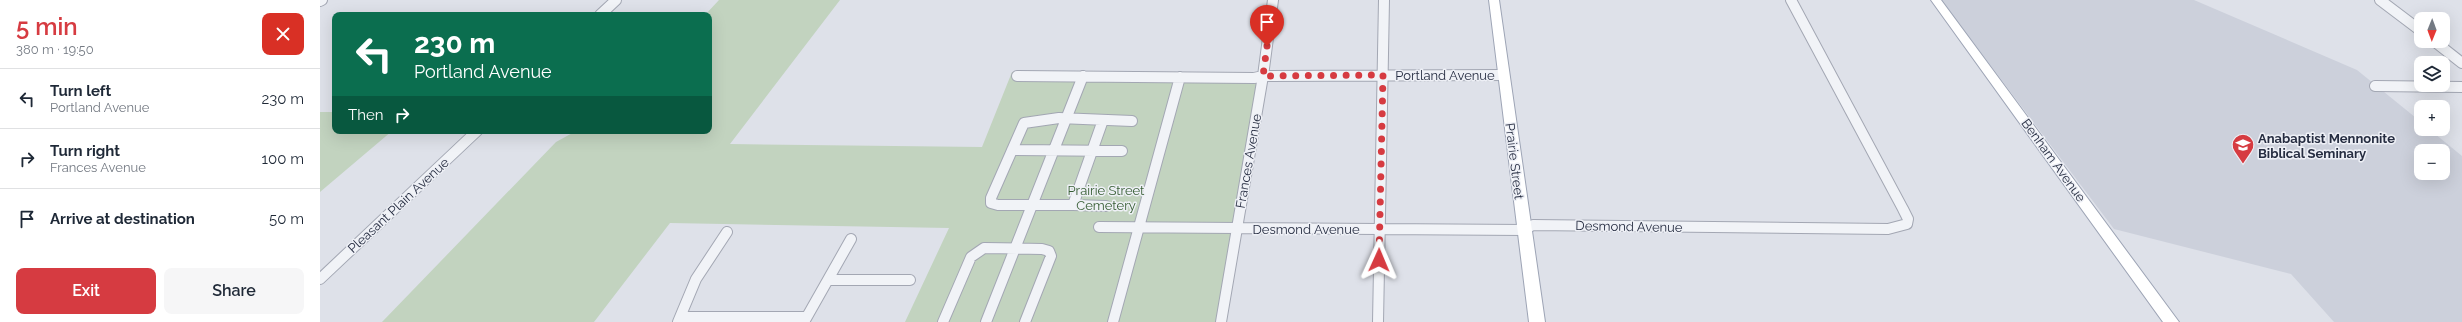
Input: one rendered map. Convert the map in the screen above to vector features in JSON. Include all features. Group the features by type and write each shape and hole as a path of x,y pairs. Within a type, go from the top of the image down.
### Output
{"main road":[{"name":"Prairie Street","path":"1494,0 1537,322"},
{"name":"Benham Avenue","path":"1936,0 2171,322"}],"street":[{"path":"603,12 616,0"},
{"name":"Frances Avenue","path":"1221,322 1263,76 1273,0"},
{"path":"1378,322 1384,0"},
{"name":"Desmond Avenue","path":"1099,228 1524,230 1533,225 1888,229 1907,224 1908,219 1906,214 1791,0"},
{"path":"2380,0 2414,26"},
{"path":"2443,48 2462,63"},
{"name":"Portland Avenue","path":"1017,76 1254,78 1263,76 1504,75"},
{"path":"986,322 1082,76"},
{"path":"1113,322 1180,77"},
{"path":"2375,86 2462,87"},
{"path":"1106,206 998,206 991,203 991,198 1024,123 1029,120 1066,119 1132,121"},
{"path":"1074,205 1091,151 1103,120"},
{"name":"Pleasant Plain Avenue","path":"320,278 474,134"},
{"path":"1012,150 1122,151"},
{"path":"728,232 696,279 679,319 805,319 851,239"},
{"path":"943,322 970,257 984,248 1042,249 1049,251 1051,256 1026,322"},
{"path":"828,280 910,280"}],"shaded area":[{"name":"Anabaptist Mennonite Biblical Seminary","path":"1941,0 2194,0 2357,70 2414,116 2414,136 2438,136 2447,144 2414,144 2414,180 2450,180 2450,146 2462,156 2462,322 2334,322 2291,274 2114,229"}],"green space":[{"name":"Prairie Street Cemetery","path":"719,0 840,0 730,144 982,147 1012,72 1259,73 1216,322 905,322 949,228 670,223 594,322 382,322 556,142 571,134 712,134 712,12 708,12"},
{"path":"320,112 332,112 332,134 388,134 320,192"}],"place":[{"name":"Anabaptist Mennonite Biblical Seminary","path":"2243,164"}],"route":[{"path":"1267,46 1263,76 1383,75 1379,260"}]}
